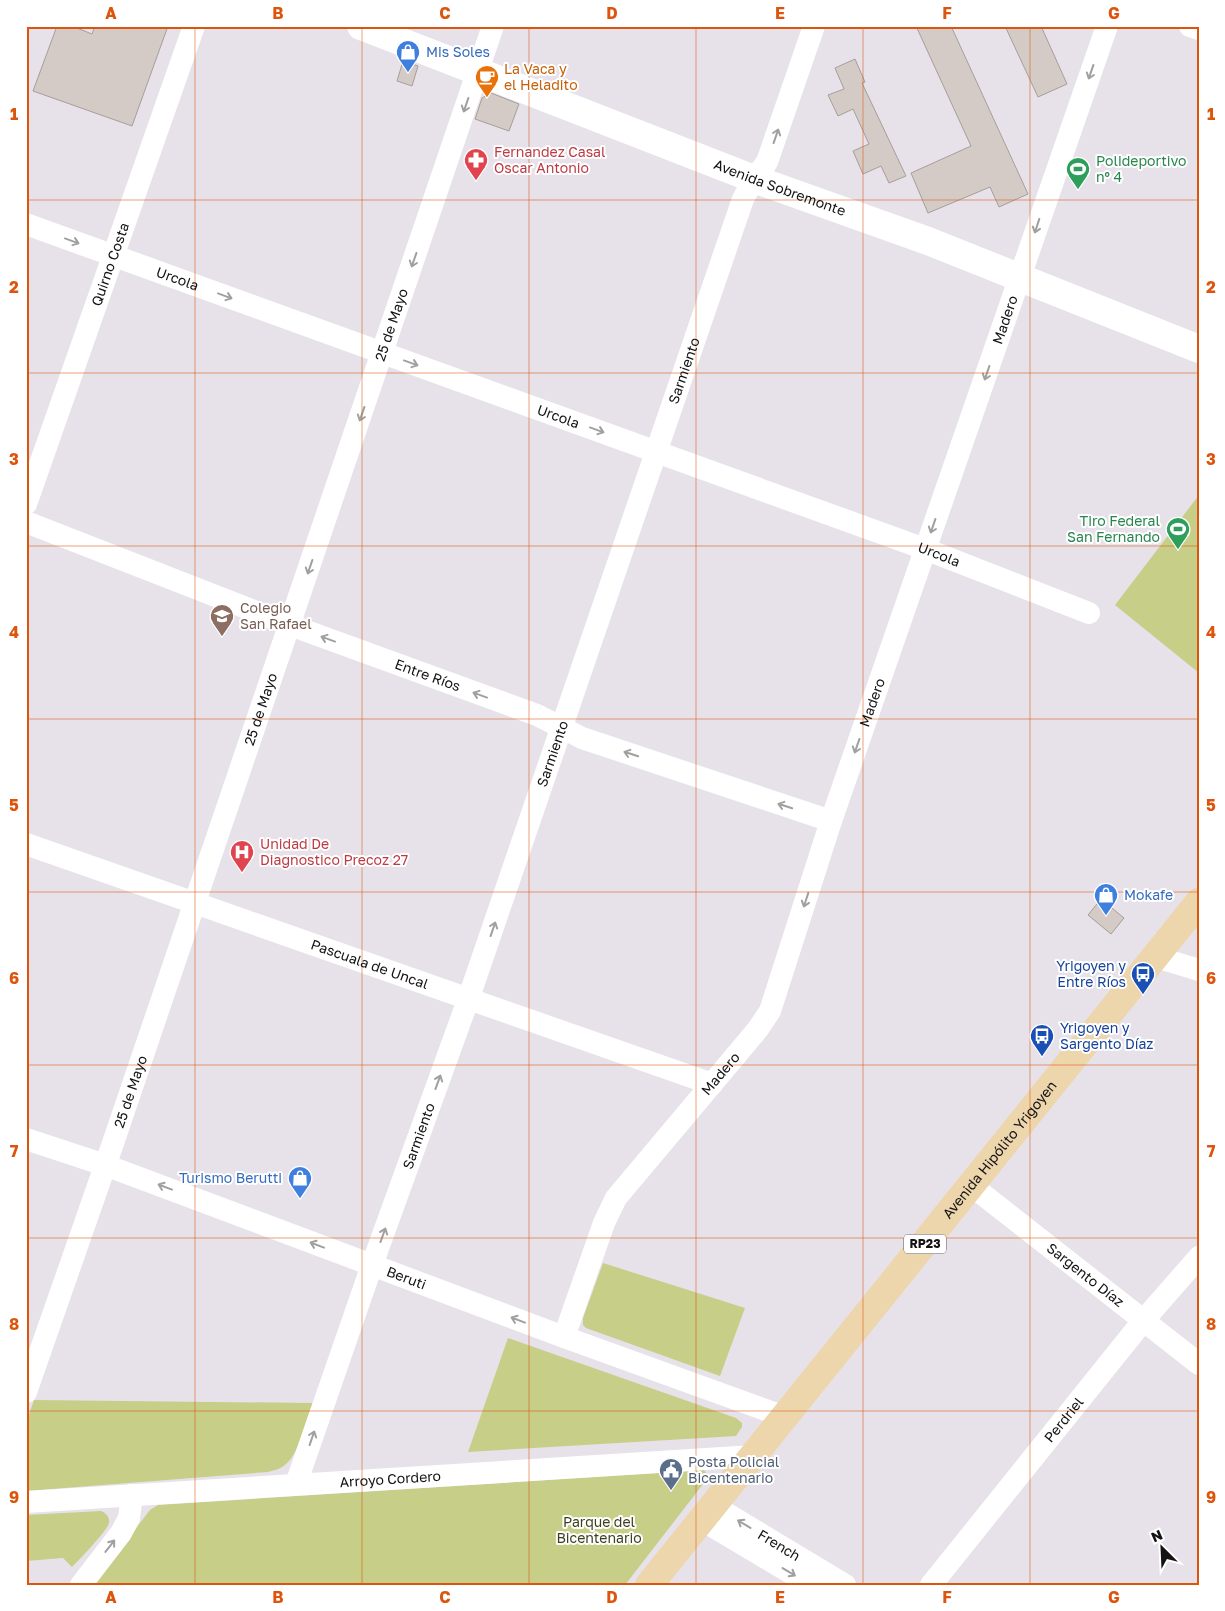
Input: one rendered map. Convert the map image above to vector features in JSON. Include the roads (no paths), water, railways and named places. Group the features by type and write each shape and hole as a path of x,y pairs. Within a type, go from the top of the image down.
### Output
{"main road":[{"name":"Avenida Sobremonte","path":"361,26 754,179 928,240 1199,348"},
{"name":"Avenida Hipólito Yrigoyen","path":"649,1585 1199,902"}],"street":[{"name":"Quirno Costa","path":"26,504 194,26"},
{"name":"25 de Mayo","path":"26,1392 195,903 493,26"},
{"name":"Sarmiento","path":"296,1484 372,1265 468,1000 743,199 754,179 767,162 814,26"},
{"name":"Madero","path":"564,1337 604,1223 616,1198 758,1029 770,1011 832,821 925,549 1107,26"},
{"path":"1190,26 1199,29"},
{"name":"Urcola","path":"26,224 925,549 1089,613"},
{"name":"Entre Ríos","path":"26,522 290,625 537,715 582,738 832,821"},
{"name":"Pascuala de Uncal","path":"26,844 712,1084"},
{"path":"1156,956 1199,970"},
{"name":"Beruti","path":"26,1139 105,1165 564,1337 785,1417"},
{"name":"Sargento Díaz","path":"972,1186 1199,1364"},
{"name":"Perdriel","path":"931,1585 1144,1321 1199,1257"},
{"name":"Arroyo Cordero","path":"26,1502 754,1456"},
{"path":"81,1585 121,1533 129,1518 132,1496"},
{"name":"French","path":"708,1513 811,1585"},
{"name":"French","path":"708,1513 845,1585"}],"place":[{"name":"Mis Soles","path":"408,73"},
{"name":"La Vaca y el Heladito","path":"487,98"},
{"name":"Fernandez Casal Oscar Antonio","path":"476,181"},
{"name":"Polideportivo nº 4","path":"1078,190"},
{"name":"Tiro Federal San Fernando","path":"1178,550"},
{"name":"Colegio San Rafael","path":"222,637"},
{"name":"Unidad De Diagnostico Precoz 27","path":"242,873"},
{"name":"Mokafe","path":"1106,916"},
{"name":"Yrigoyen y Entre Ríos","path":"1143,995"},
{"name":"Yrigoyen y Sargento Díaz","path":"1042,1057"},
{"name":"Turismo Berutti","path":"300,1199"},
{"name":"Posta Policial Bicentenario","path":"671,1491"}],"park label":[{"name":"Parque del Bicentenario","path":"599,1530"}]}
